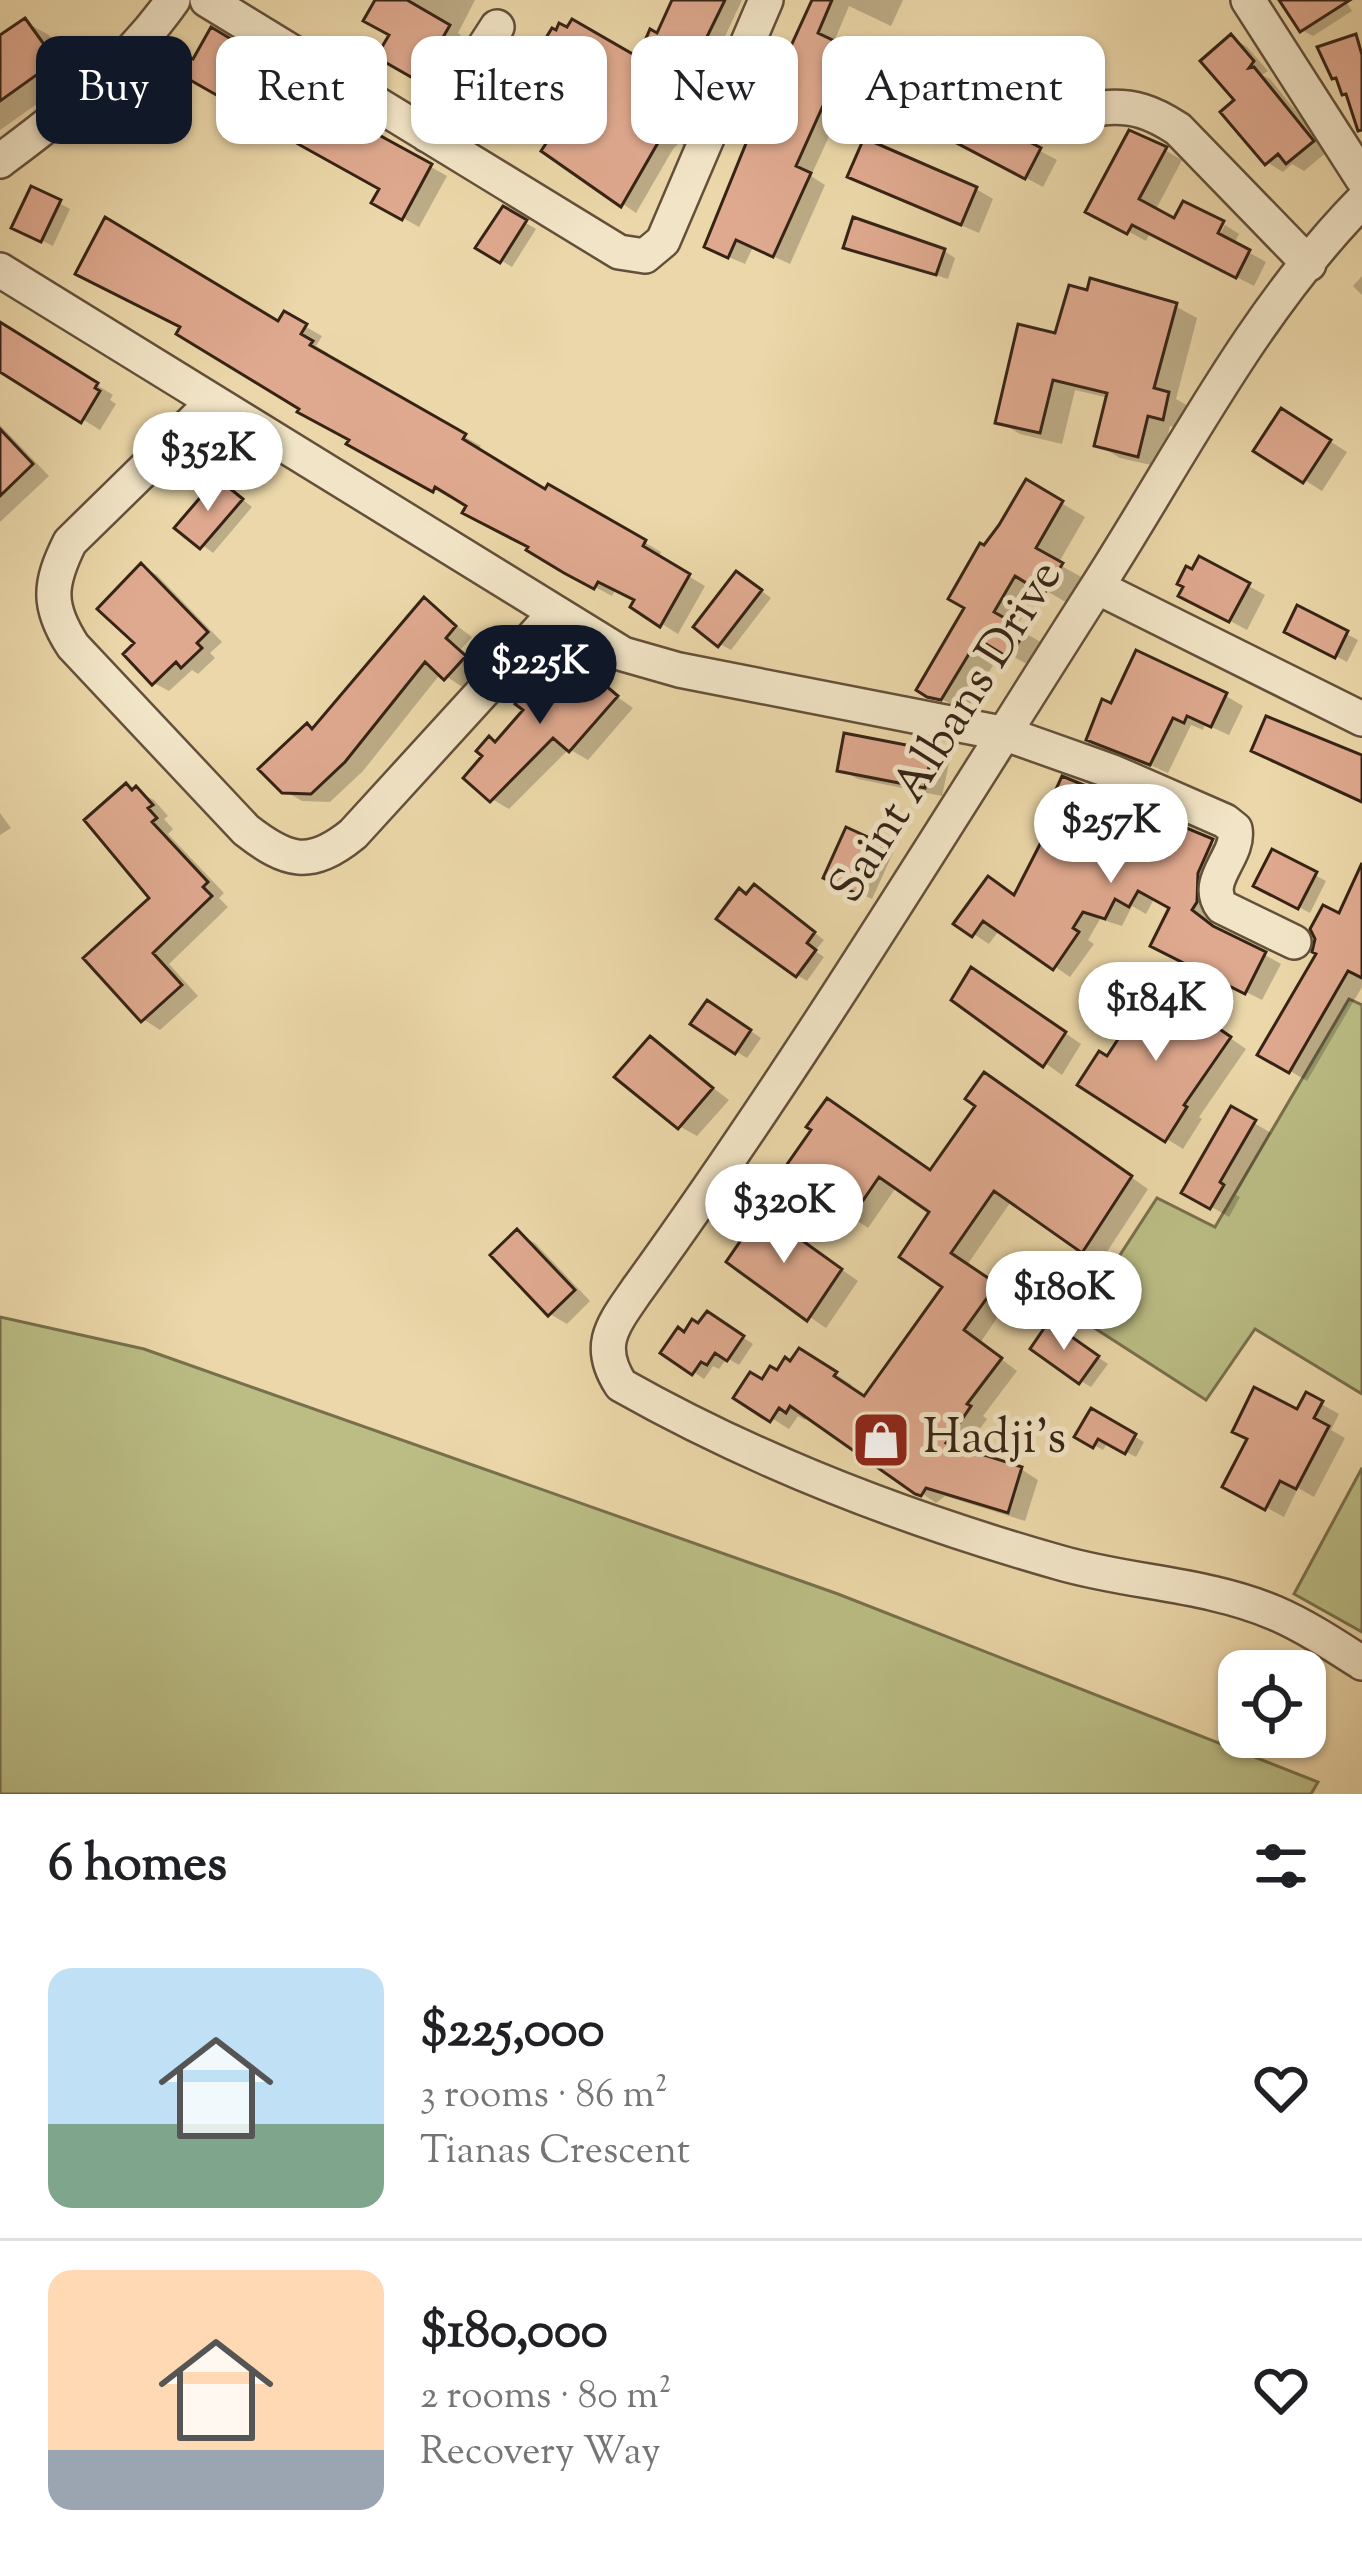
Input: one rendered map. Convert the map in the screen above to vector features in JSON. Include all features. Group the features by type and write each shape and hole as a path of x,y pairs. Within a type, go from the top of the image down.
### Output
{"street":[{"path":"0,161 133,54 173,0"},
{"path":"207,0 411,125"},
{"path":"442,144 620,252 645,256 663,242 766,0"},
{"path":"1248,0 1362,178"},
{"path":"491,36 497,27"},
{"path":"1105,108 1128,106 1178,129 1309,264"},
{"name":"Saint Albans Drive","path":"1362,201 1255,329 794,1067 618,1319 606,1348 609,1366 621,1384 814,1478 927,1523 1067,1565 1216,1594 1273,1612 1362,1663"},
{"path":"0,270 601,644 644,662 1006,734 1113,772 1225,821 1235,829 1237,841 1216,883 1216,899 1222,907 1294,942"},
{"path":"213,402 70,542 58,564 52,596 58,622 73,646 267,847 290,857 313,858 334,850 554,614"},
{"path":"1096,587 1362,719"}],"green space":[{"path":"1349,999 1362,1005 1362,1394 1255,1329 1206,1400 1079,1318 1157,1198 1215,1227"},
{"path":"0,1317 144,1349 838,1594 1218,1743 1218,1758 1257,1758 1318,1782 1311,1794 0,1794"},
{"path":"1362,1468 1362,1632 1294,1594"}],"building":[{"path":"375,0 407,0 450,25 444,36 411,36 411,77 387,63 389,35 363,21"},
{"path":"672,0 725,0 707,36 647,36 650,29 657,33"},
{"path":"812,0 832,0 818,33 824,36 822,108 796,166 811,173 773,257 736,240 728,258 704,247 746,144 798,144 796,36"},
{"path":"1279,0 1350,0 1300,32"},
{"path":"25,18 38,36 36,75 0,101 0,35"},
{"path":"572,19 602,36 547,36 559,23 567,27"},
{"path":"211,27 226,36 216,36 216,95 192,81 193,59"},
{"path":"1231,34 1254,61 1249,68 1254,67 1314,141 1286,164 1278,154 1265,165 1220,112 1234,100 1200,61"},
{"path":"1356,34 1362,55 1362,130 1358,131 1346,94 1342,95 1336,78 1332,79 1317,47"},
{"path":"607,39 631,53 631,144 657,144 621,207 541,151 546,144 607,144"},
{"path":"1129,130 1167,147 1139,199 1174,218 1183,201 1224,221 1218,233 1250,250 1236,278 1132,225 1127,234 1085,212"},
{"path":"387,139 432,164 402,220 371,203 379,189 298,144 387,144"},
{"path":"861,144 878,144 977,187 961,225 847,177"},
{"path":"959,144 1033,144 1041,148 1025,179"},
{"path":"31,186 61,200 41,242 11,228"},
{"path":"503,206 527,220 500,263 475,248"},
{"path":"105,217 278,321 284,311 307,324 301,334 313,341 310,345 466,434 463,439 545,489 548,484 646,540 643,546 690,574 660,627 630,607 634,600 598,582 594,589 564,573 526,550 528,547 462,513 466,506 435,487 433,492 346,444 349,440 176,334 180,327 75,274"},
{"path":"853,217 945,249 936,275 843,248"},
{"path":"1090,278 1177,303 1154,388 1169,392 1163,420 1148,416 1138,457 1094,446 1107,393 1053,380 1040,433 995,423 1018,324 1055,333 1069,285 1087,290"},
{"path":"0,322 98,383 95,388 100,391 81,423 0,372"},
{"path":"1281,408 1331,440 1303,483 1253,451"},
{"path":"0,429 33,464 0,496"},
{"path":"217,478 243,499 200,549 174,528"},
{"path":"1026,479 1063,501 1036,548 1063,563 1044,594 1015,576 994,612 1026,630 1009,658 978,639 941,700 927,697 916,690 964,608 948,599 980,543 984,545 999,525"},
{"path":"1199,556 1250,583 1229,622 1178,596 1183,587 1177,584 1186,566 1192,569"},
{"path":"141,563 208,632 197,643 202,648 181,668 176,662 152,685 123,654 134,643 97,609"},
{"path":"736,571 762,590 718,647 693,627"},
{"path":"424,597 456,626 446,638 466,656 444,680 425,662 345,762 311,794 282,793 258,769 307,723 312,729"},
{"path":"1297,605 1348,631 1335,658 1284,632"},
{"path":"1136,650 1227,693 1211,727 1187,716 1184,723 1173,718 1150,765 1086,740 1102,699 1111,703"},
{"path":"548,665 559,674 565,667 590,688 598,679 618,696 569,752 553,738 490,802 463,778 482,756 476,751 489,736 495,742 523,710 515,704"},
{"path":"1266,716 1362,755 1362,802 1251,751"},
{"path":"844,733 932,750 925,788 837,771"},
{"path":"1062,776 1213,839 1198,873 1197,902 1192,910 1266,952 1245,994 1150,946 1169,908 1138,891 1129,907 1115,899 1105,919 1083,912 1073,928 1079,932 1053,970 983,921 972,937 953,924 988,876 1014,895 1058,809 1049,805"},
{"path":"126,783 132,790 136,786 153,805 148,808 157,818 152,822 208,882 203,887 212,896 153,953 182,985 141,1022 83,958 149,898 84,820"},
{"path":"846,827 883,844 860,895 823,878"},
{"path":"1272,849 1317,872 1298,909 1253,886"},
{"path":"1362,863 1362,978 1348,971 1289,1073 1257,1055 1316,954 1310,929 1323,905 1339,913"},
{"path":"754,884 815,932 807,943 816,950 796,977 716,919 739,888 746,894"},
{"path":"971,967 1066,1032 1043,1067 951,1000"},
{"path":"1151,989 1166,1000 1169,994 1231,1037 1184,1105 1165,1142 1077,1085 1099,1051 1107,1056"},
{"path":"707,1000 751,1030 735,1054 690,1024"},
{"path":"650,1036 713,1088 678,1129 614,1077"},
{"path":"984,1072 1132,1176 1082,1253 994,1191 951,1253 997,1284 964,1330 1002,1358 967,1404 971,1406 946,1443 1022,1467 1008,1513 926,1488 921,1496 915,1494 790,1406 786,1413 779,1408 770,1422 733,1398 750,1372 762,1379 770,1366 777,1370 799,1348 864,1396 942,1287 899,1257 929,1212 879,1177 849,1221 781,1173 827,1098 930,1170 975,1106 965,1099"},
{"path":"1231,1106 1256,1120 1210,1209 1181,1193"},
{"path":"761,1211 842,1269 807,1321 726,1262"},
{"path":"517,1229 575,1290 548,1316 490,1255"},
{"path":"1056,1260 1088,1282 1068,1310 1037,1288"},
{"path":"707,1311 744,1336 727,1361 715,1353 692,1375 660,1353 678,1327 684,1332 692,1319 698,1323"},
{"path":"1049,1321 1099,1356 1079,1384 1030,1349"},
{"path":"1254,1387 1297,1409 1306,1392 1323,1401 1314,1418 1329,1426 1296,1489 1280,1481 1265,1510 1222,1487 1247,1439 1232,1432"},
{"path":"1091,1408 1136,1434 1125,1454 1098,1439 1093,1448 1074,1437"}],"place":[{"name":"Hadji's","path":"881,1440"}]}
